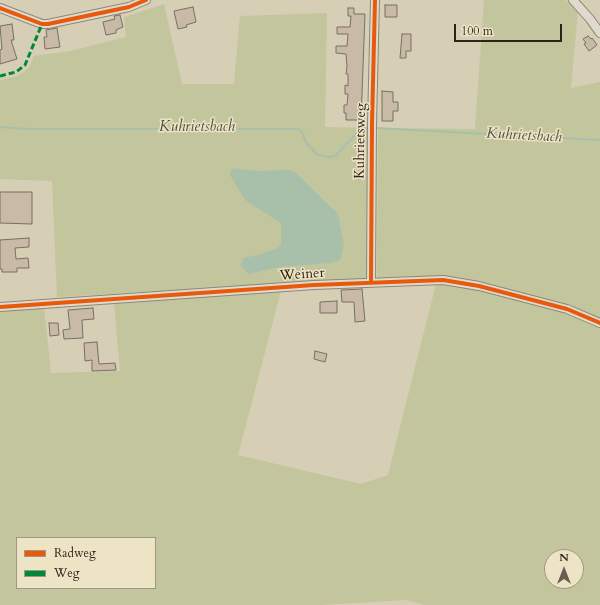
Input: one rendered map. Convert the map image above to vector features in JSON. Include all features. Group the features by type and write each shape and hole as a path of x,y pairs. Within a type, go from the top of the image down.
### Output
{"street":[{"path":"0,8 42,24 48,24 129,7 146,0"},
{"name":"Kuhrietsweg","path":"371,282 372,117 375,0"},
{"path":"573,0 600,33"},
{"name":"Weiner","path":"0,307 371,282 443,280 472,285 567,309 600,323"}],"shaded area":[{"path":"484,0 565,0 571,3 578,11 571,88 600,82 600,320 444,277 377,278 378,128 475,129"},
{"path":"164,4 182,84 234,84 240,16 327,13 325,127 370,128 369,279 57,297 52,181 0,179 0,80 18,76 29,68 34,56 70,51 126,37 124,17"},
{"path":"232,168 257,171 289,170 296,173 338,214 344,245 340,260 331,263 279,267 249,274 240,266 244,258 276,249 281,245 281,223 245,200 230,175"},
{"path":"436,284 476,290 565,312 600,328 600,605 425,605 406,600 321,605 0,605 0,311 44,307 51,373 120,371 114,303 281,291 238,455 361,484 388,475"}],"building":[{"path":"385,5 397,5 397,17 385,17"},
{"path":"193,7 196,22 186,25 187,27 178,29 174,11"},
{"path":"348,8 354,8 354,14 365,14 361,120 346,120 344,105 347,105 348,94 345,94 345,85 348,86 348,74 346,74 346,54 336,53 336,46 347,46 348,34 337,34 337,27 350,27 351,16 348,16"},
{"path":"120,15 123,27 116,30 116,33 106,35 103,22 115,19 114,16"},
{"path":"12,24 14,40 11,40 17,59 0,64 0,50 2,49 0,26"},
{"path":"57,28 60,47 45,49 44,37 47,37 46,30"},
{"path":"402,34 411,34 411,51 406,51 406,58 400,58"},
{"path":"588,36 591,39 592,38 597,45 589,51 584,44 586,43 583,39"},
{"path":"382,91 393,92 393,102 398,102 398,111 393,111 393,121 382,121"},
{"path":"0,192 32,192 32,224 0,223"},
{"path":"29,238 29,247 15,248 16,259 28,258 29,268 17,268 17,272 2,272 2,269 0,269 0,240"},
{"path":"362,289 365,321 355,322 354,302 342,302 341,290"},
{"path":"337,301 337,313 320,313 320,302"},
{"path":"93,308 94,319 82,320 83,338 64,339 63,330 70,329 68,310"},
{"path":"49,323 58,323 59,335 50,336"},
{"path":"97,342 99,364 115,363 116,370 92,371 92,360 85,361 84,343"},
{"path":"315,351 327,354 325,362 314,359"}],"waterway":[{"name":"Kuhrietsbach","path":"0,127 27,129 297,129 301,130 307,144 318,155 331,157 335,156 362,128 368,128"},
{"name":"Kuhrietsbach","path":"375,128 600,140"}],"marked path":[{"path":"0,76 16,72 25,65 42,24"}],"cycle path":[{"path":"0,8 42,24 48,24 129,7 146,0"},
{"path":"371,282 372,124 375,0"},
{"path":"0,307 314,285 443,280 479,286 567,309 600,323"}]}
